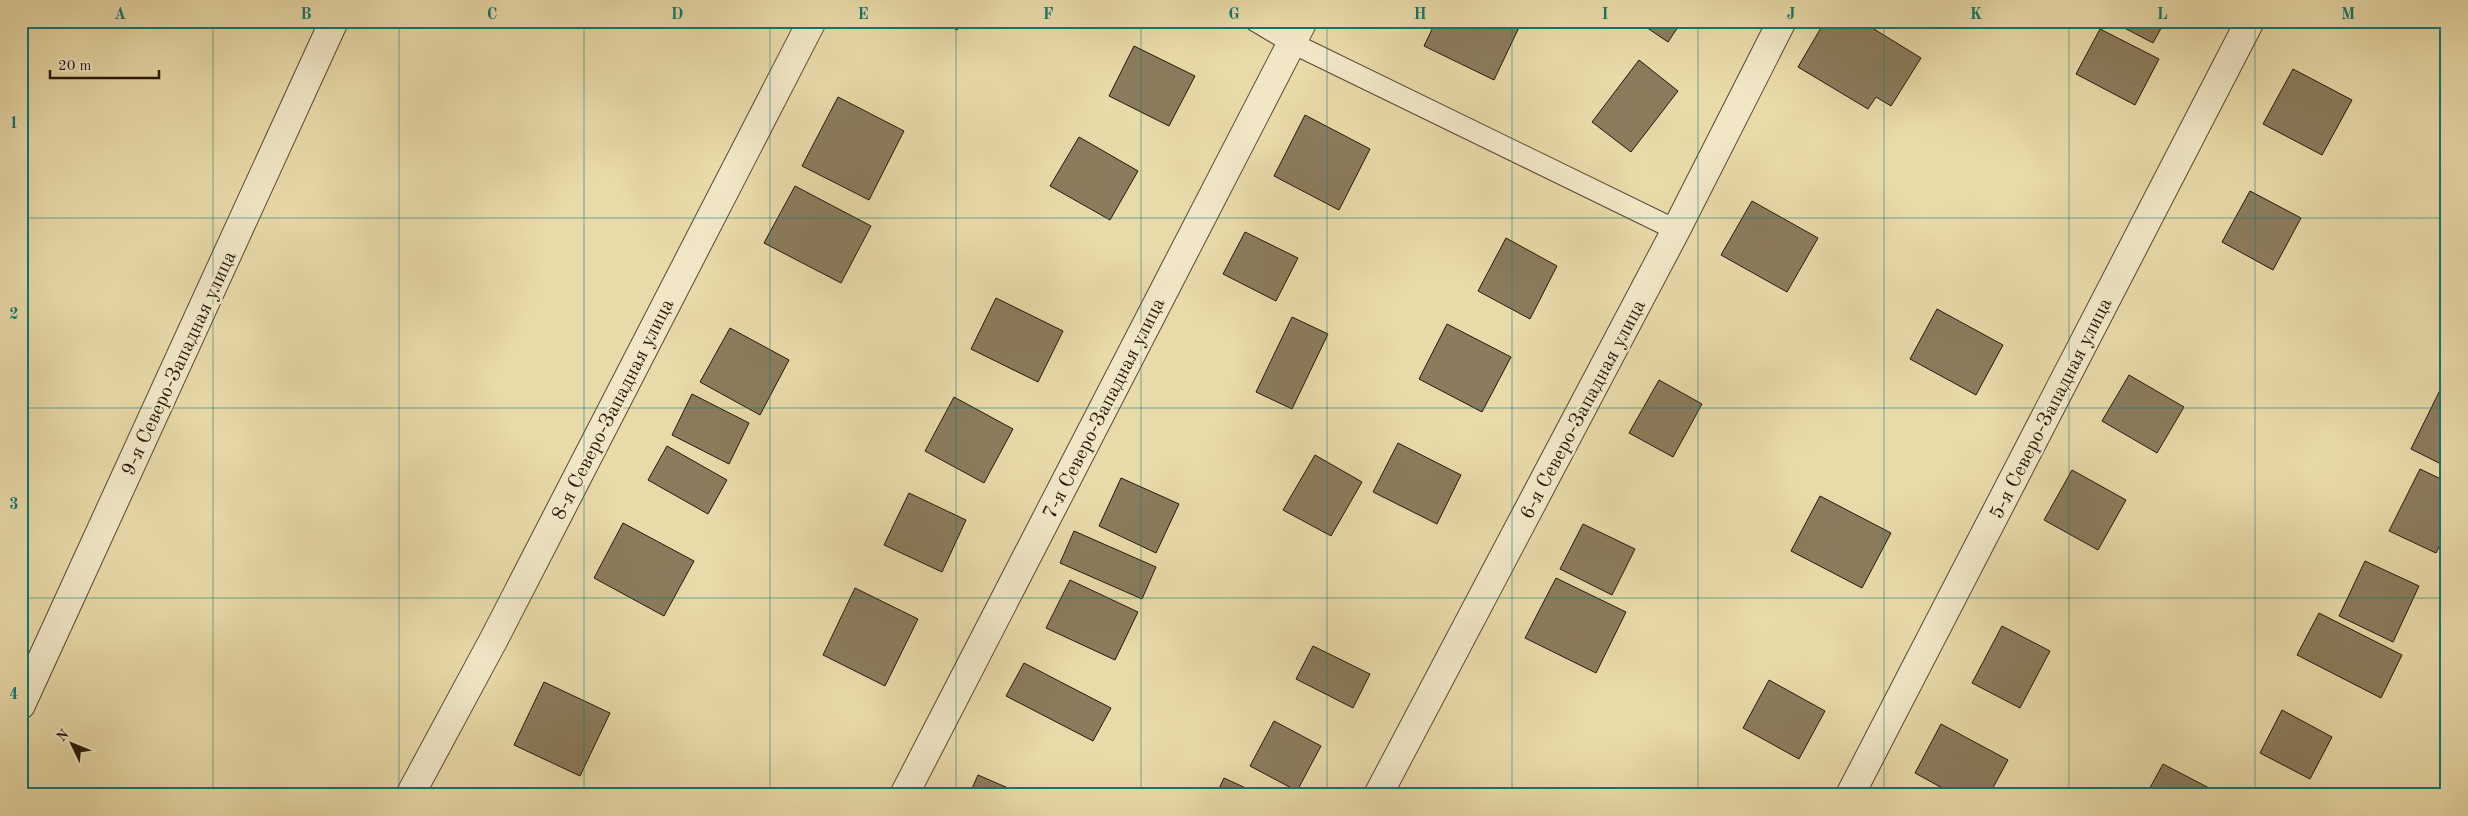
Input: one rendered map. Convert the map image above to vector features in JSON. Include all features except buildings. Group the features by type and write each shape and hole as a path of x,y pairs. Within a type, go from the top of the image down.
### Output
{"street":[{"name":"9-я Северо-Западная улица","path":"21,705 334,21"},
{"name":"8-я Северо-Западная улица","path":"410,795 498,630 812,21"},
{"name":"6-я Северо-Западная улица","path":"1378,795 1676,230 1782,21"},
{"name":"5-я Северо-Западная улица","path":"1850,795 2250,21"},
{"name":"7-я Северо-Западная улица","path":"904,795 1298,32"}],"lane":[{"path":"1255,21 1298,32 1676,230"}]}
